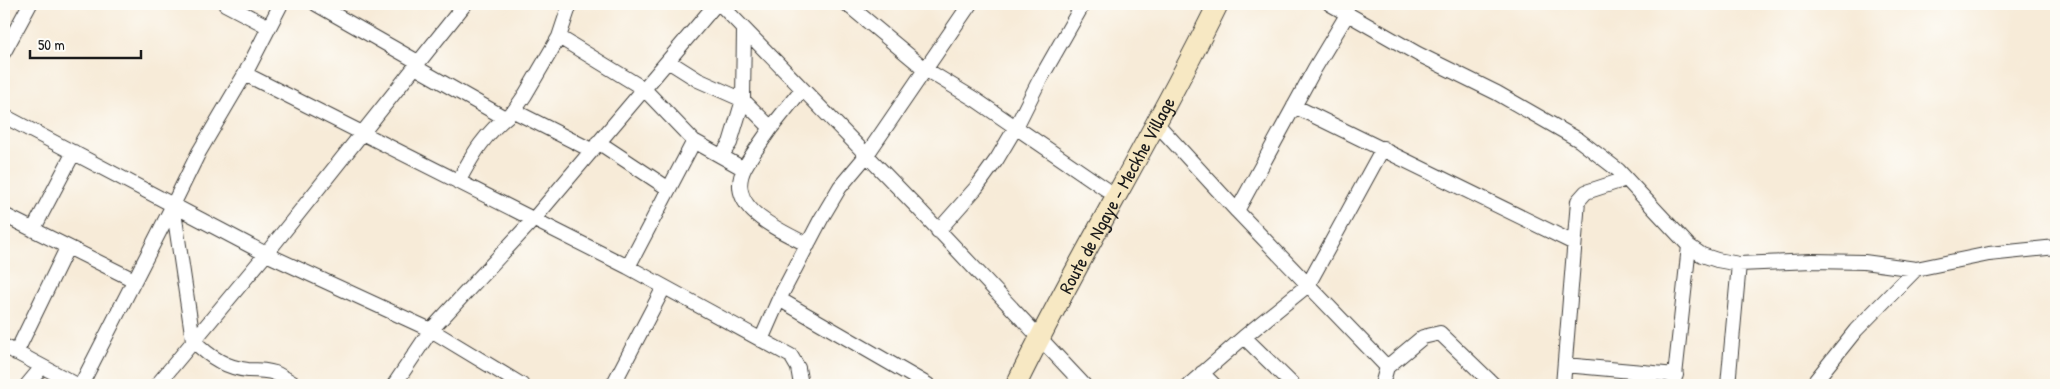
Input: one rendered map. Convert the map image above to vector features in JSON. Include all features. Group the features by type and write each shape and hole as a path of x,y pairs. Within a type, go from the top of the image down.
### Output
{"main road":[{"name":"Route de Ngaye - Meckhe Village","path":"1016,385 1039,337 1157,124 1218,4"}],"street":[{"path":"4,52 30,4"},
{"path":"225,4 269,27"},
{"path":"81,385 199,152 245,74 281,4"},
{"path":"316,4 416,65 509,115 595,146 669,189"},
{"path":"157,385 266,254 465,4"},
{"path":"458,182 476,148 490,131 509,115 525,95 559,36 570,4"},
{"path":"394,385 431,330 534,220 716,4"},
{"path":"720,4 916,206 1084,385"},
{"path":"847,4 925,69 976,100 1116,196"},
{"path":"762,340 780,299 840,186 866,156 970,4"},
{"path":"938,231 976,188 1016,127 1038,83 1083,4"},
{"path":"1330,4 1418,54 1497,93 1579,140 1618,170 1689,246 1702,255 1739,264 1812,261 1864,262 1916,269 1989,254 2056,248"},
{"path":"1237,211 1294,106 1348,13"},
{"path":"721,156 730,143 743,100 744,29"},
{"path":"559,36 644,89 694,141 744,169"},
{"path":"668,61 698,80 743,100 771,128"},
{"path":"245,74 628,267 791,356 798,368 801,385"},
{"path":"802,89 771,128 744,169 740,188 744,200 753,213 765,222 808,245"},
{"path":"1294,106 1574,243"},
{"path":"4,116 266,254 431,330 522,385"},
{"path":"1157,124 1237,211 1387,367"},
{"path":"628,267 694,141"},
{"path":"1189,385 1244,336 1308,286 1383,148"},
{"path":"33,230 74,152"},
{"path":"1563,385 1578,201 1586,192 1626,179"},
{"path":"173,205 193,340 204,352 219,362 247,370 260,370 276,374 296,385"},
{"path":"4,215 66,248 134,280"},
{"path":"1565,365 1675,380 1689,246"},
{"path":"66,248 10,350 77,385"},
{"path":"1728,385 1739,264"},
{"path":"1812,385 1856,330 1916,269"},
{"path":"613,385 664,287"},
{"path":"780,299 928,385"},
{"path":"1382,385 1387,367 1423,337 1440,334 1494,385"},
{"path":"1244,336 1293,385"},
{"path":"27,385 42,367"},
{"path":"1202,373 1214,385"}]}
